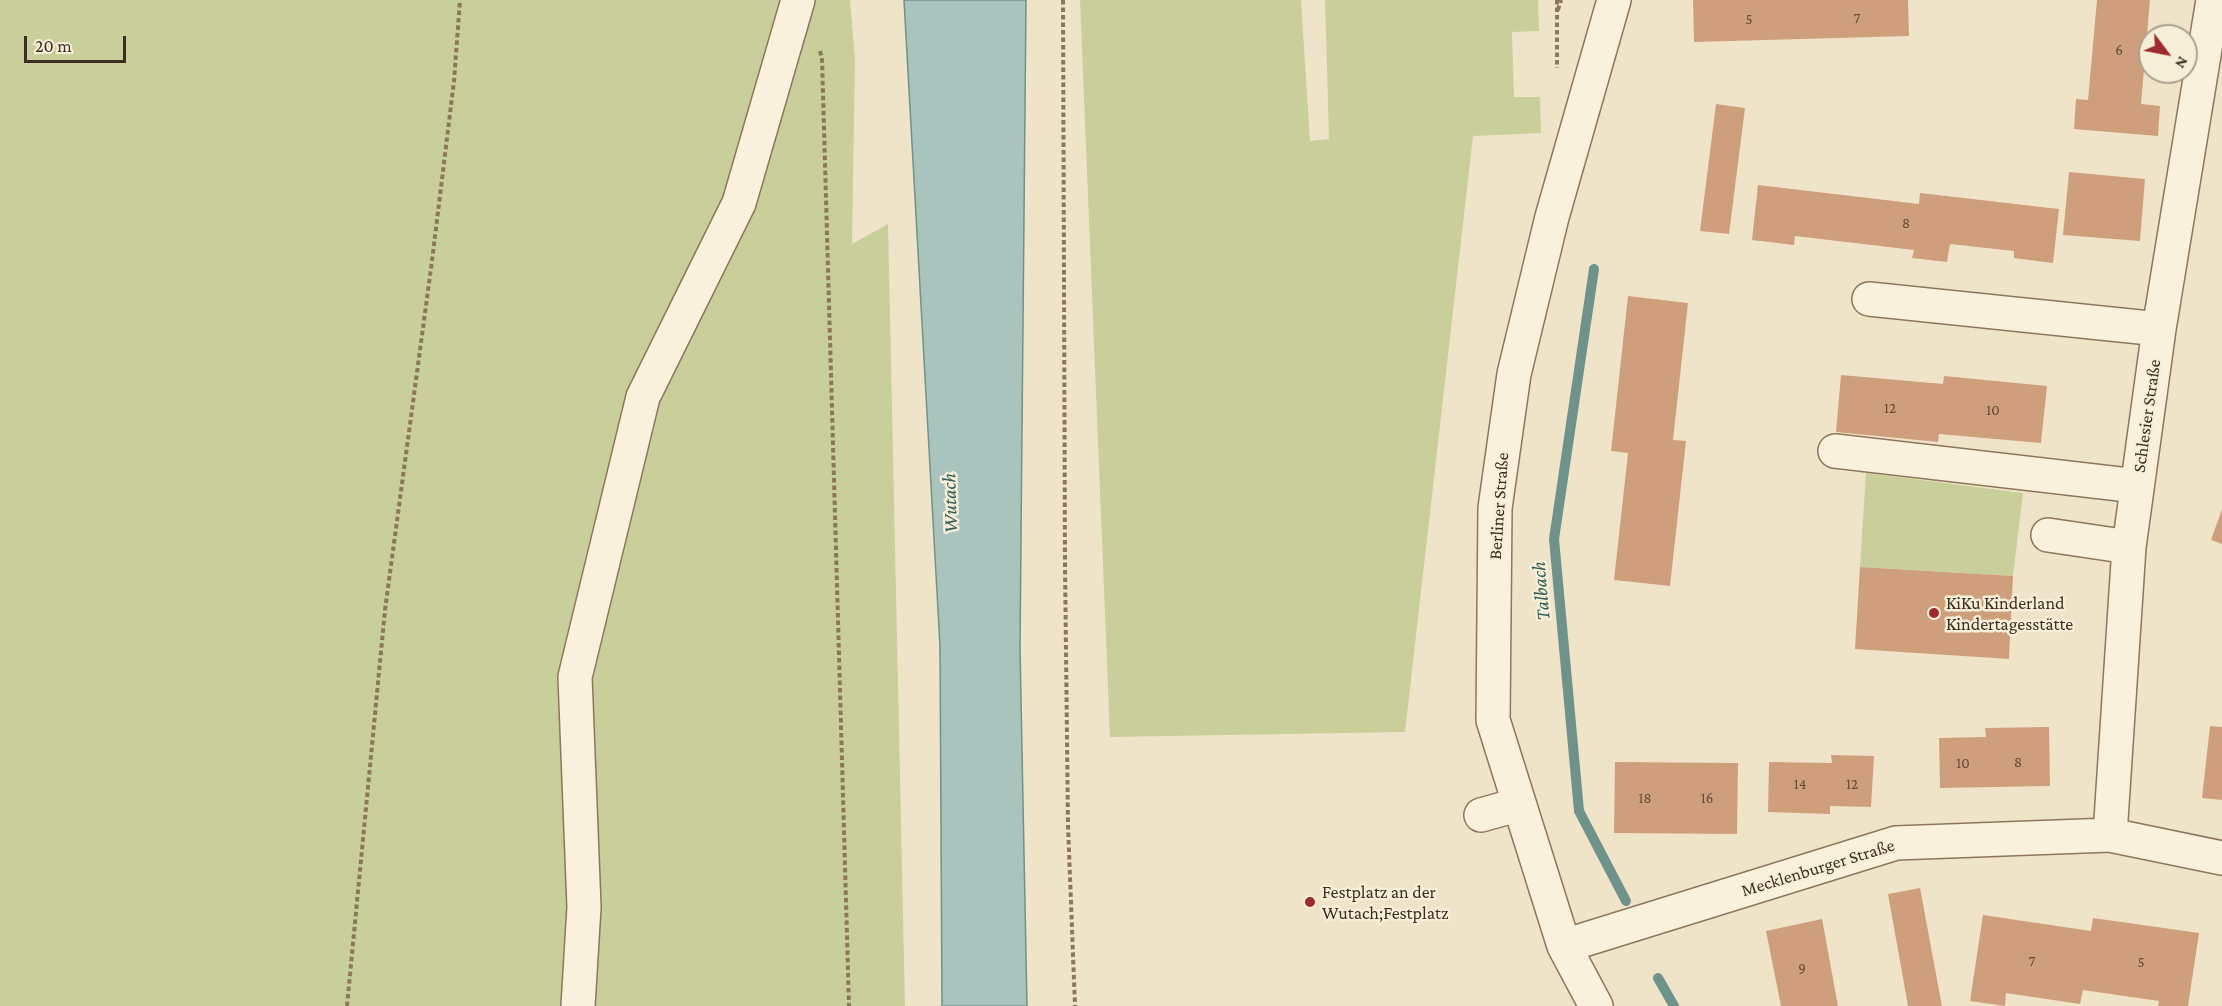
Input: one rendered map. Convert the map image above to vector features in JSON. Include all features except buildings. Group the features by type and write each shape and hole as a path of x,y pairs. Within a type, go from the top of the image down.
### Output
{"street":[{"path":"578,1006 584,907 575,676 643,397 740,203 798,0"},
{"name":"Berliner Straße","path":"1596,1006 1564,946 1517,805 1493,720 1495,508 1514,374 1552,218 1614,0"},
{"name":"Schlesier Straße","path":"2110,835 2129,547 2159,329 2213,0"},
{"path":"1869,299 2159,329"},
{"path":"1835,451 2137,486"},
{"path":"2048,535 2129,547"},
{"path":"1481,815 1517,805"},
{"name":"Mecklenburger Straße","path":"1564,946 1896,843 2110,835 2222,858"}],"path":[{"path":"347,1006 385,610 432,261 460,0"},
{"path":"1063,0 1068,825 1075,1006"},
{"path":"1557,13 1561,0"},
{"path":"819,48 822,58 849,1006"}],"green space":[{"path":"0,0 850,0 855,60 852,244 888,224 905,1006 0,1006"},
{"path":"1080,0 1301,0 1310,141 1329,139 1325,0 1538,0 1539,31 1512,32 1514,97 1540,97 1541,133 1473,136 1405,732 1110,737"},
{"path":"1866,473 2023,493 2013,576 1860,567"}],"water":[{"name":"Wutach","path":"904,0 1026,0 1020,648 1027,1006 942,1006 940,646"}],"waterway":[{"name":"Talbach","path":"1594,269 1554,539 1579,811 1626,901"},
{"name":"Talbach","path":"1658,978 1674,1006"}],"place":[{"name":"KiKu Kinderland Kindertagesstätte","path":"1934,613"},
{"name":"Festplatz an der Wutach;Festplatz","path":"1310,902"}]}
